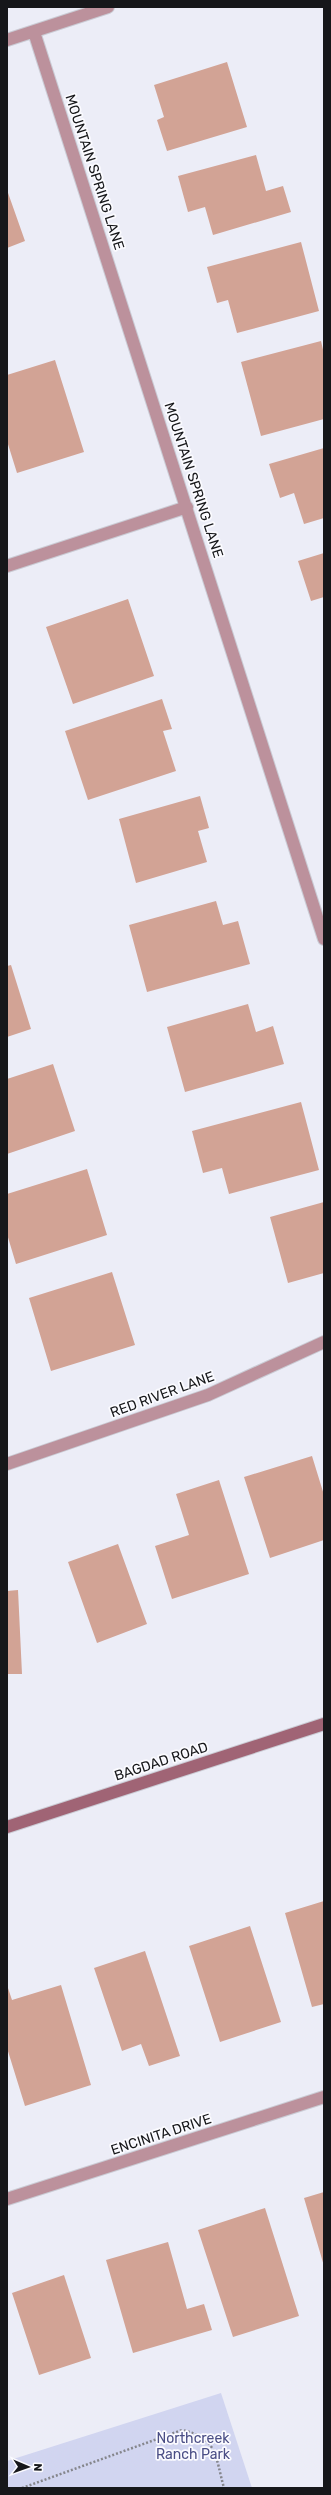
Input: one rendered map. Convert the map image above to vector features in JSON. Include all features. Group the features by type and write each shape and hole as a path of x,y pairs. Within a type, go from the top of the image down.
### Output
{"street":[{"path":"7,40 108,7"},
{"name":"MOUNTAIN SPRING LANE","path":"34,32 324,939"},
{"path":"7,566 187,507"},
{"name":"RED RIVER LANE","path":"7,1464 208,1395 324,1342"},
{"name":"BAGDAD ROAD","path":"7,1827 324,1724"},
{"name":"ENCINITA DRIVE","path":"7,2199 324,2096"}],"path":[{"path":"22,2488 182,2430 199,2434 212,2445 224,2488"}],"green space":[{"name":"Northcreek Ranch Park","path":"221,2393 252,2488 7,2488 7,2461"}],"building":[{"path":"227,62 247,127 167,151 157,120 164,117 154,85"},
{"path":"256,155 266,191 283,186 291,212 213,235 205,207 188,212 178,176"},
{"path":"7,190 25,241 7,248"},
{"path":"301,242 319,311 237,333 228,300 217,303 207,267"},
{"path":"321,341 324,354 324,419 261,436 241,362"},
{"path":"55,360 84,452 17,473 7,441 7,375"},
{"path":"324,448 324,518 304,524 294,493 280,498 269,464"},
{"path":"324,553 324,597 311,601 298,561"},
{"path":"128,599 154,676 73,704 46,627"},
{"path":"162,699 172,729 163,731 176,771 88,800 65,731"},
{"path":"200,796 209,828 198,831 207,862 136,883 119,819"},
{"path":"216,901 223,925 238,921 250,964 147,992 129,925"},
{"path":"11,965 31,1029 7,1037 7,966"},
{"path":"248,1004 256,1032 273,1026 284,1064 185,1092 167,1027"},
{"path":"53,1064 75,1131 7,1154 7,1079"},
{"path":"301,1102 319,1170 229,1194 222,1168 203,1173 192,1131"},
{"path":"87,1169 107,1235 16,1264 7,1234 7,1194"},
{"path":"324,1202 324,1273 288,1283 270,1217"},
{"path":"112,1272 135,1345 51,1371 29,1298"},
{"path":"312,1456 324,1495 324,1540 270,1558 244,1477"},
{"path":"219,1480 249,1574 172,1599 155,1546 189,1535 176,1494"},
{"path":"118,1544 147,1624 97,1643 68,1562"},
{"path":"18,1590 22,1674 7,1674 7,1591"},
{"path":"324,1901 324,2004 312,2007 285,1913"},
{"path":"250,1926 281,2022 220,2042 189,1946"},
{"path":"145,1951 180,2056 149,2066 141,2044 122,2051 94,1968"},
{"path":"7,1985 12,2000 61,1985 91,2085 25,2106 7,2048"},
{"path":"324,2192 324,2266 304,2198"},
{"path":"265,2208 299,2316 233,2337 198,2230"},
{"path":"168,2242 187,2309 204,2304 212,2330 133,2353 106,2260"},
{"path":"64,2275 91,2358 39,2375 12,2293"}]}
